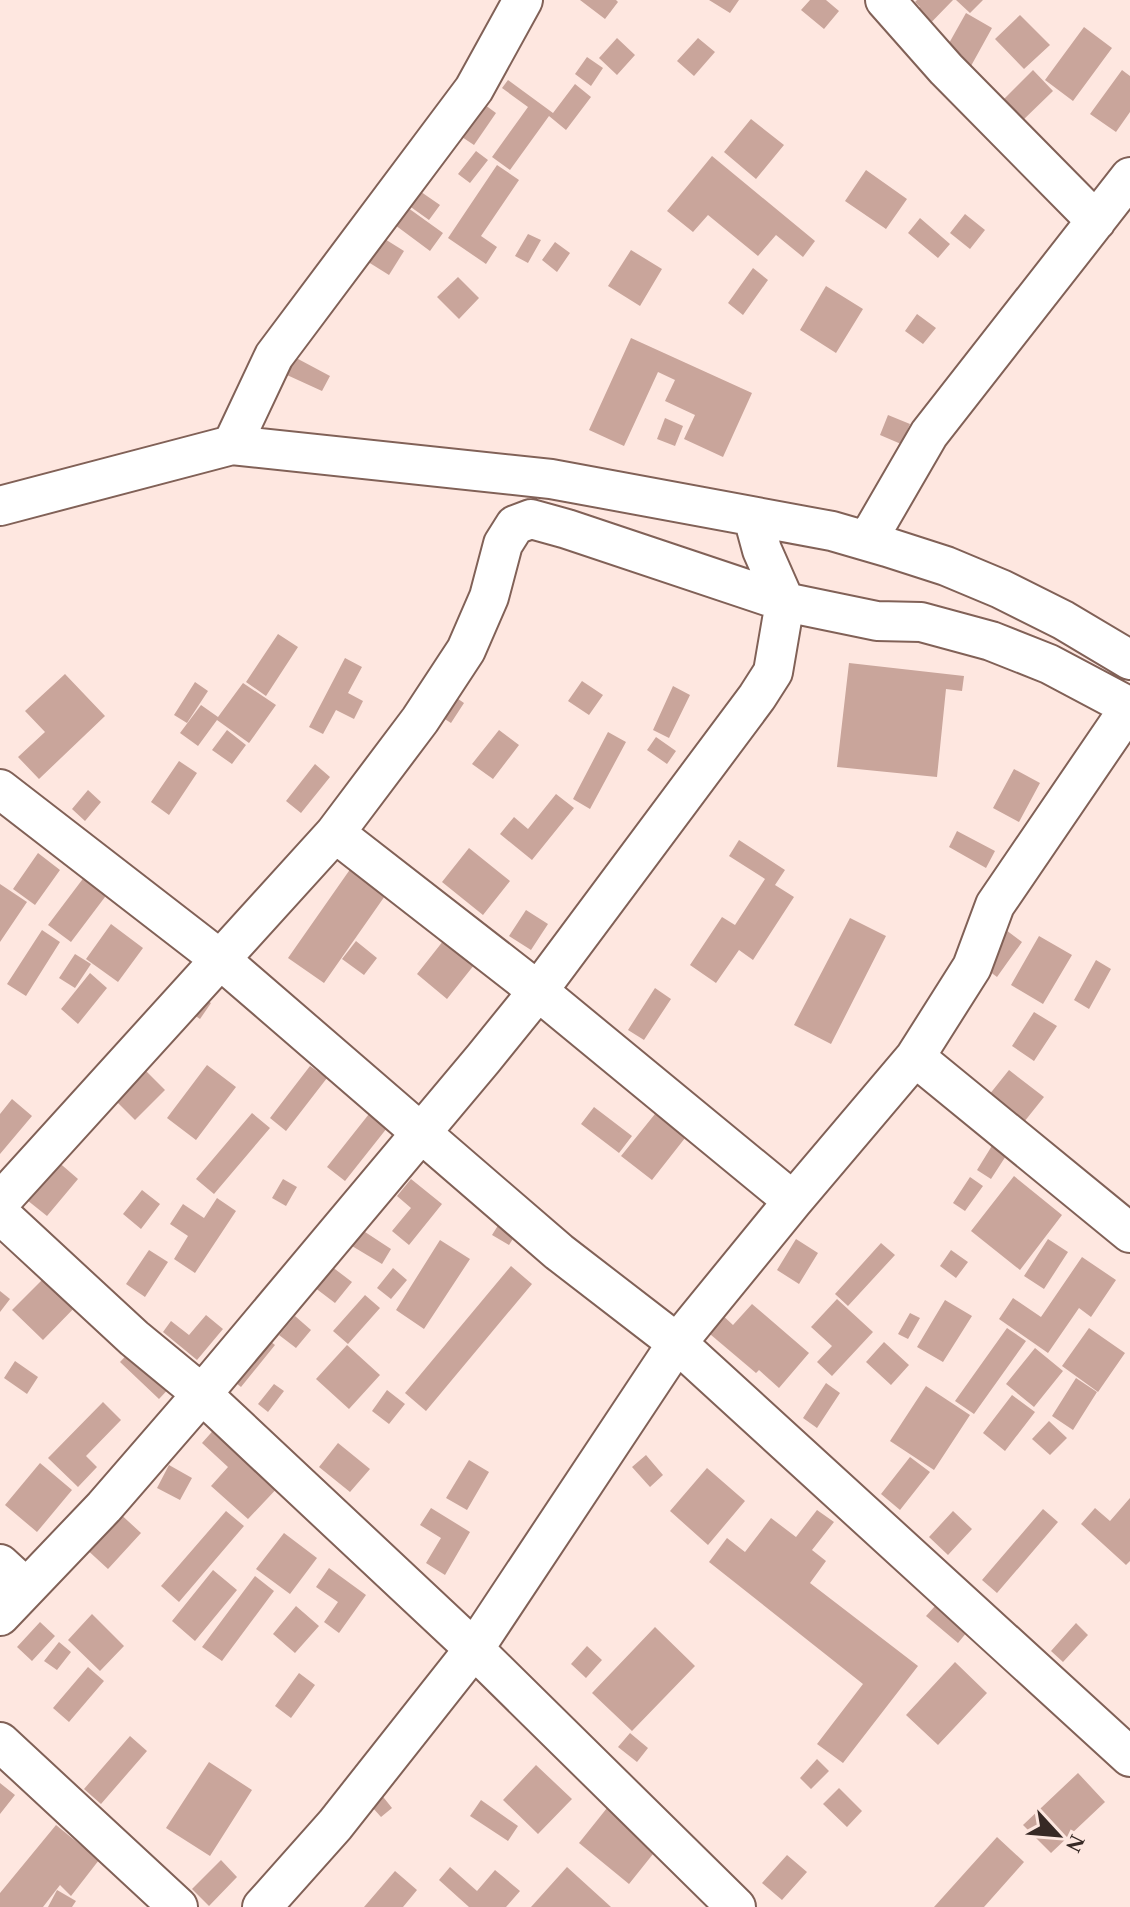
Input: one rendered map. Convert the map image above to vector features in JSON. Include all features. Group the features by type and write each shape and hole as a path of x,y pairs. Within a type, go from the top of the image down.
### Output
{"street":[{"path":"232,445 274,356 474,89 523,0"},
{"path":"906,8 946,69 1096,221"},
{"path":"867,541 929,434 1130,177"},
{"path":"0,506 232,445 551,479 832,531 867,541 946,566 1001,589 1063,620 1130,660"},
{"path":"0,1616 13,1575 104,1507 538,991 697,781 773,672 785,602 762,550 753,517"},
{"path":"0,1202 335,833 420,720 466,650 489,597 503,544 515,525 531,519 567,529 785,602 877,621 921,622 991,641 1049,664 1130,707 995,905 972,967 915,1057 677,1343 474,1649 335,1825 262,1907"},
{"path":"0,789 221,960 559,1252 677,1343 1130,1757"},
{"path":"335,833 538,991 793,1201"},
{"path":"915,1057 1130,1233"},
{"path":"0,1214 134,1338 202,1394 474,1649 736,1907"},
{"path":"0,1742 178,1907"}],"building":[{"path":"580,0 616,0 618,2 605,19"},
{"path":"709,0 739,0 730,13"},
{"path":"810,0 826,0 839,11 824,29 801,10"},
{"path":"953,0 918,36 904,23 920,7 915,2"},
{"path":"956,0 983,0 970,13"},
{"path":"966,13 992,28 966,75 939,61"},
{"path":"1020,15 1050,45 1024,69 995,39"},
{"path":"1084,27 1112,48 1073,101 1045,80"},
{"path":"617,38 635,55 617,75 599,58"},
{"path":"698,38 715,52 694,76 677,61"},
{"path":"587,57 603,68 591,86 575,74"},
{"path":"1033,70 1053,91 1020,123 1000,103"},
{"path":"1122,70 1130,76 1130,112 1116,132 1090,114"},
{"path":"508,80 553,113 575,84 591,97 566,130 549,116 510,170 492,157 528,107 502,88"},
{"path":"481,102 496,113 474,145 459,135"},
{"path":"751,119 784,145 756,179 724,152"},
{"path":"476,151 488,160 470,183 458,174"},
{"path":"712,156 815,241 803,257 776,235 758,256 708,215 693,232 667,211"},
{"path":"497,165 519,180 481,236 497,247 486,264 448,238"},
{"path":"866,170 907,199 886,229 845,201"},
{"path":"411,185 440,205 429,220 401,200"},
{"path":"404,205 443,233 430,251 391,222"},
{"path":"965,214 985,230 970,249 950,233"},
{"path":"920,218 950,244 938,258 908,233"},
{"path":"528,234 541,240 528,263 515,256"},
{"path":"380,236 404,251 389,275 365,260"},
{"path":"555,242 570,253 557,272 542,260"},
{"path":"631,250 662,269 640,306 608,286"},
{"path":"753,268 768,280 743,315 728,303"},
{"path":"458,277 479,298 459,319 437,297"},
{"path":"826,286 863,309 836,353 800,330"},
{"path":"917,314 936,328 923,344 905,331"},
{"path":"631,338 752,393 723,457 684,439 695,415 665,401 675,380 658,372 624,446 589,430"},
{"path":"285,352 330,376 322,391 276,370"},
{"path":"888,415 910,424 901,444 880,435"},
{"path":"665,418 683,426 675,446 657,439"},
{"path":"278,634 298,647 266,696 246,682"},
{"path":"345,658 362,667 348,693 363,701 354,719 336,710 323,734 309,727"},
{"path":"849,663 964,676 962,691 946,689 937,777 837,767"},
{"path":"65,674 105,716 39,779 18,757 45,732 25,711"},
{"path":"582,681 603,695 589,715 568,701"},
{"path":"195,682 208,691 187,723 174,715"},
{"path":"243,683 276,705 249,743 217,720 198,746 180,733 201,705 218,717"},
{"path":"673,686 690,695 669,738 653,730"},
{"path":"451,694 464,703 451,723 437,714"},
{"path":"227,730 246,745 232,764 212,750"},
{"path":"499,730 519,745 493,779 472,764"},
{"path":"608,732 626,742 590,809 573,799"},
{"path":"656,737 676,751 667,764 647,750"},
{"path":"179,761 197,773 169,815 151,802"},
{"path":"315,764 330,777 301,813 286,801"},
{"path":"1014,769 1040,783 1019,822 993,808"},
{"path":"88,790 101,802 85,821 72,809"},
{"path":"556,794 574,808 532,860 500,834 514,817 528,829"},
{"path":"957,831 995,851 986,868 949,847"},
{"path":"739,840 785,870 775,885 794,897 753,960 739,950 716,983 690,965 722,917 735,925 765,879 729,856"},
{"path":"469,848 510,881 483,915 442,882"},
{"path":"38,853 60,870 35,905 13,889"},
{"path":"351,868 387,893 324,983 288,958"},
{"path":"85,876 108,893 71,942 48,925"},
{"path":"0,884 27,902 0,942"},
{"path":"526,910 548,924 531,950 509,936"},
{"path":"850,918 886,936 831,1044 794,1025"},
{"path":"111,924 143,948 118,982 86,959"},
{"path":"455,926 486,950 447,999 417,974"},
{"path":"42,930 60,942 26,996 7,984"},
{"path":"1006,930 1022,942 997,977 981,965"},
{"path":"1039,936 1072,955 1043,1004 1011,985"},
{"path":"356,941 377,958 364,975 342,959"},
{"path":"75,954 91,964 75,988 59,978"},
{"path":"1096,960 1111,969 1089,1009 1074,1000"},
{"path":"90,973 107,988 78,1024 61,1009"},
{"path":"655,988 671,999 644,1040 628,1030"},
{"path":"195,992 211,1003 200,1019 184,1008"},
{"path":"1034,1012 1057,1026 1034,1061 1012,1046"},
{"path":"207,1065 236,1087 196,1140 167,1118"},
{"path":"310,1066 327,1078 286,1131 270,1118"},
{"path":"144,1069 165,1090 135,1120 114,1099"},
{"path":"1009,1070 1044,1097 1024,1122 989,1095"},
{"path":"12,1099 32,1116 0,1154 0,1114"},
{"path":"594,1107 632,1136 619,1153 581,1124"},
{"path":"252,1113 270,1128 214,1194 196,1179"},
{"path":"369,1114 387,1128 345,1181 327,1167"},
{"path":"655,1114 685,1138 652,1180 621,1156"},
{"path":"998,1136 1013,1145 991,1179 977,1170"},
{"path":"48,1153 78,1179 47,1216 27,1200"},
{"path":"1014,1176 1062,1215 1020,1270 971,1231"},
{"path":"970,1177 983,1186 965,1211 953,1203"},
{"path":"283,1179 297,1187 286,1206 272,1198"},
{"path":"411,1179 442,1204 409,1245 392,1231 411,1208 397,1196"},
{"path":"142,1190 160,1204 141,1229 123,1214"},
{"path":"217,1198 236,1211 195,1273 174,1259 188,1236 170,1224 183,1204 204,1218"},
{"path":"504,1216 521,1226 509,1245 492,1235"},
{"path":"362,1230 391,1249 382,1264 352,1246"},
{"path":"796,1239 818,1253 799,1284 777,1270"},
{"path":"1048,1239 1068,1252 1044,1289 1024,1276"},
{"path":"440,1240 470,1259 424,1329 396,1310"},
{"path":"881,1243 895,1255 848,1306 835,1294"},
{"path":"149,1250 168,1262 145,1297 126,1284"},
{"path":"951,1250 968,1262 956,1278 940,1266"},
{"path":"1082,1257 1116,1280 1091,1317 1079,1308 1048,1353 999,1319 1013,1298 1041,1317"},
{"path":"327,1263 352,1282 335,1303 310,1284"},
{"path":"511,1266 532,1284 426,1411 405,1393"},
{"path":"393,1268 407,1280 391,1299 377,1288"},
{"path":"51,1271 81,1301 43,1340 12,1310"},
{"path":"0,1291 10,1299 0,1312"},
{"path":"365,1295 380,1308 348,1344 333,1331"},
{"path":"837,1299 873,1332 832,1376 817,1362 832,1346 811,1327"},
{"path":"945,1300 972,1316 943,1362 917,1347"},
{"path":"752,1304 809,1353 779,1388 759,1370 756,1373 704,1329 719,1312 733,1325"},
{"path":"910,1313 920,1318 908,1339 898,1334"},
{"path":"206,1315 223,1329 197,1360 163,1332 171,1321 189,1335"},
{"path":"295,1316 311,1330 296,1348 279,1335"},
{"path":"1007,1328 1026,1341 974,1414 955,1401"},
{"path":"1089,1328 1125,1353 1098,1392 1062,1366"},
{"path":"254,1329 275,1345 241,1387 221,1371"},
{"path":"884,1342 909,1365 891,1385 866,1362"},
{"path":"136,1345 174,1383 159,1399 120,1362"},
{"path":"347,1345 380,1375 349,1409 316,1379"},
{"path":"1035,1348 1063,1371 1034,1407 1006,1384"},
{"path":"15,1361 38,1377 27,1394 4,1378"},
{"path":"1076,1378 1097,1392 1073,1430 1052,1416"},
{"path":"826,1383 840,1393 817,1428 803,1418"},
{"path":"274,1384 284,1391 268,1412 258,1404"},
{"path":"926,1386 970,1415 934,1470 890,1441"},
{"path":"387,1390 405,1404 389,1424 372,1411"},
{"path":"1012,1395 1035,1412 1005,1451 983,1433"},
{"path":"103,1402 121,1420 86,1456 97,1467 78,1487 48,1458"},
{"path":"1049,1421 1067,1438 1050,1455 1032,1439"},
{"path":"218,1425 282,1483 248,1519 211,1486 228,1467 202,1443"},
{"path":"338,1443 370,1469 350,1492 319,1467"},
{"path":"646,1455 663,1475 650,1487 632,1467"},
{"path":"910,1457 930,1472 900,1510 881,1494"},
{"path":"469,1460 489,1472 467,1510 446,1498"},
{"path":"40,1463 72,1490 37,1532 5,1505"},
{"path":"169,1465 192,1478 180,1500 157,1488"},
{"path":"707,1468 745,1501 708,1545 670,1511"},
{"path":"1130,1498 1130,1561 1126,1565 1081,1524 1095,1508 1110,1521"},
{"path":"431,1508 470,1532 445,1575 426,1563 441,1538 420,1525"},
{"path":"1043,1509 1058,1522 997,1593 982,1580"},
{"path":"116,1510 141,1533 108,1569 83,1546"},
{"path":"817,1510 834,1522 812,1550 826,1561 810,1583 918,1666 843,1763 817,1744 863,1684 709,1562 727,1538 745,1552 771,1518 796,1537"},
{"path":"226,1511 244,1526 179,1602 161,1586"},
{"path":"953,1511 972,1529 948,1555 929,1537"},
{"path":"284,1533 317,1558 290,1594 256,1569"},
{"path":"329,1568 366,1595 339,1633 324,1622 338,1602 316,1587"},
{"path":"213,1570 237,1590 195,1641 172,1621"},
{"path":"255,1576 274,1591 222,1661 202,1647"},
{"path":"945,1595 976,1621 958,1643 926,1616"},
{"path":"296,1606 319,1626 295,1653 273,1634"},
{"path":"92,1614 124,1646 100,1671 68,1640"},
{"path":"40,1622 55,1636 32,1661 17,1647"},
{"path":"1076,1623 1088,1635 1063,1662 1051,1651"},
{"path":"655,1627 695,1666 632,1731 592,1693"},
{"path":"59,1642 71,1652 57,1670 44,1661"},
{"path":"587,1646 602,1660 586,1678 571,1664"},
{"path":"955,1662 987,1693 938,1745 906,1715"},
{"path":"88,1667 104,1681 69,1722 53,1708"},
{"path":"299,1673 315,1685 291,1718 275,1706"},
{"path":"630,1733 648,1748 637,1762 618,1747"},
{"path":"130,1736 147,1751 101,1804 84,1789"},
{"path":"817,1759 829,1771 811,1789 800,1778"},
{"path":"209,1762 252,1790 210,1856 166,1828"},
{"path":"536,1765 572,1799 538,1834 503,1800"},
{"path":"1078,1773 1105,1802 1051,1853 1023,1825"},
{"path":"0,1783 15,1795 0,1814"},
{"path":"376,1788 392,1808 381,1817 364,1798"},
{"path":"839,1788 862,1811 847,1827 823,1804"},
{"path":"481,1800 518,1826 508,1841 470,1816"},
{"path":"607,1808 657,1849 629,1884 579,1843"},
{"path":"56,1825 99,1860 71,1896 60,1885 43,1907 0,1907 0,1893"},
{"path":"997,1837 1024,1862 984,1907 934,1907"},
{"path":"787,1855 807,1872 782,1900 762,1883"},
{"path":"221,1860 237,1877 209,1906 192,1889"},
{"path":"450,1867 477,1891 495,1870 520,1891 506,1907 469,1907 439,1880"},
{"path":"567,1867 611,1907 531,1907"},
{"path":"395,1871 417,1890 403,1907 364,1907"},
{"path":"57,1890 76,1901 72,1907 48,1907"}]}
